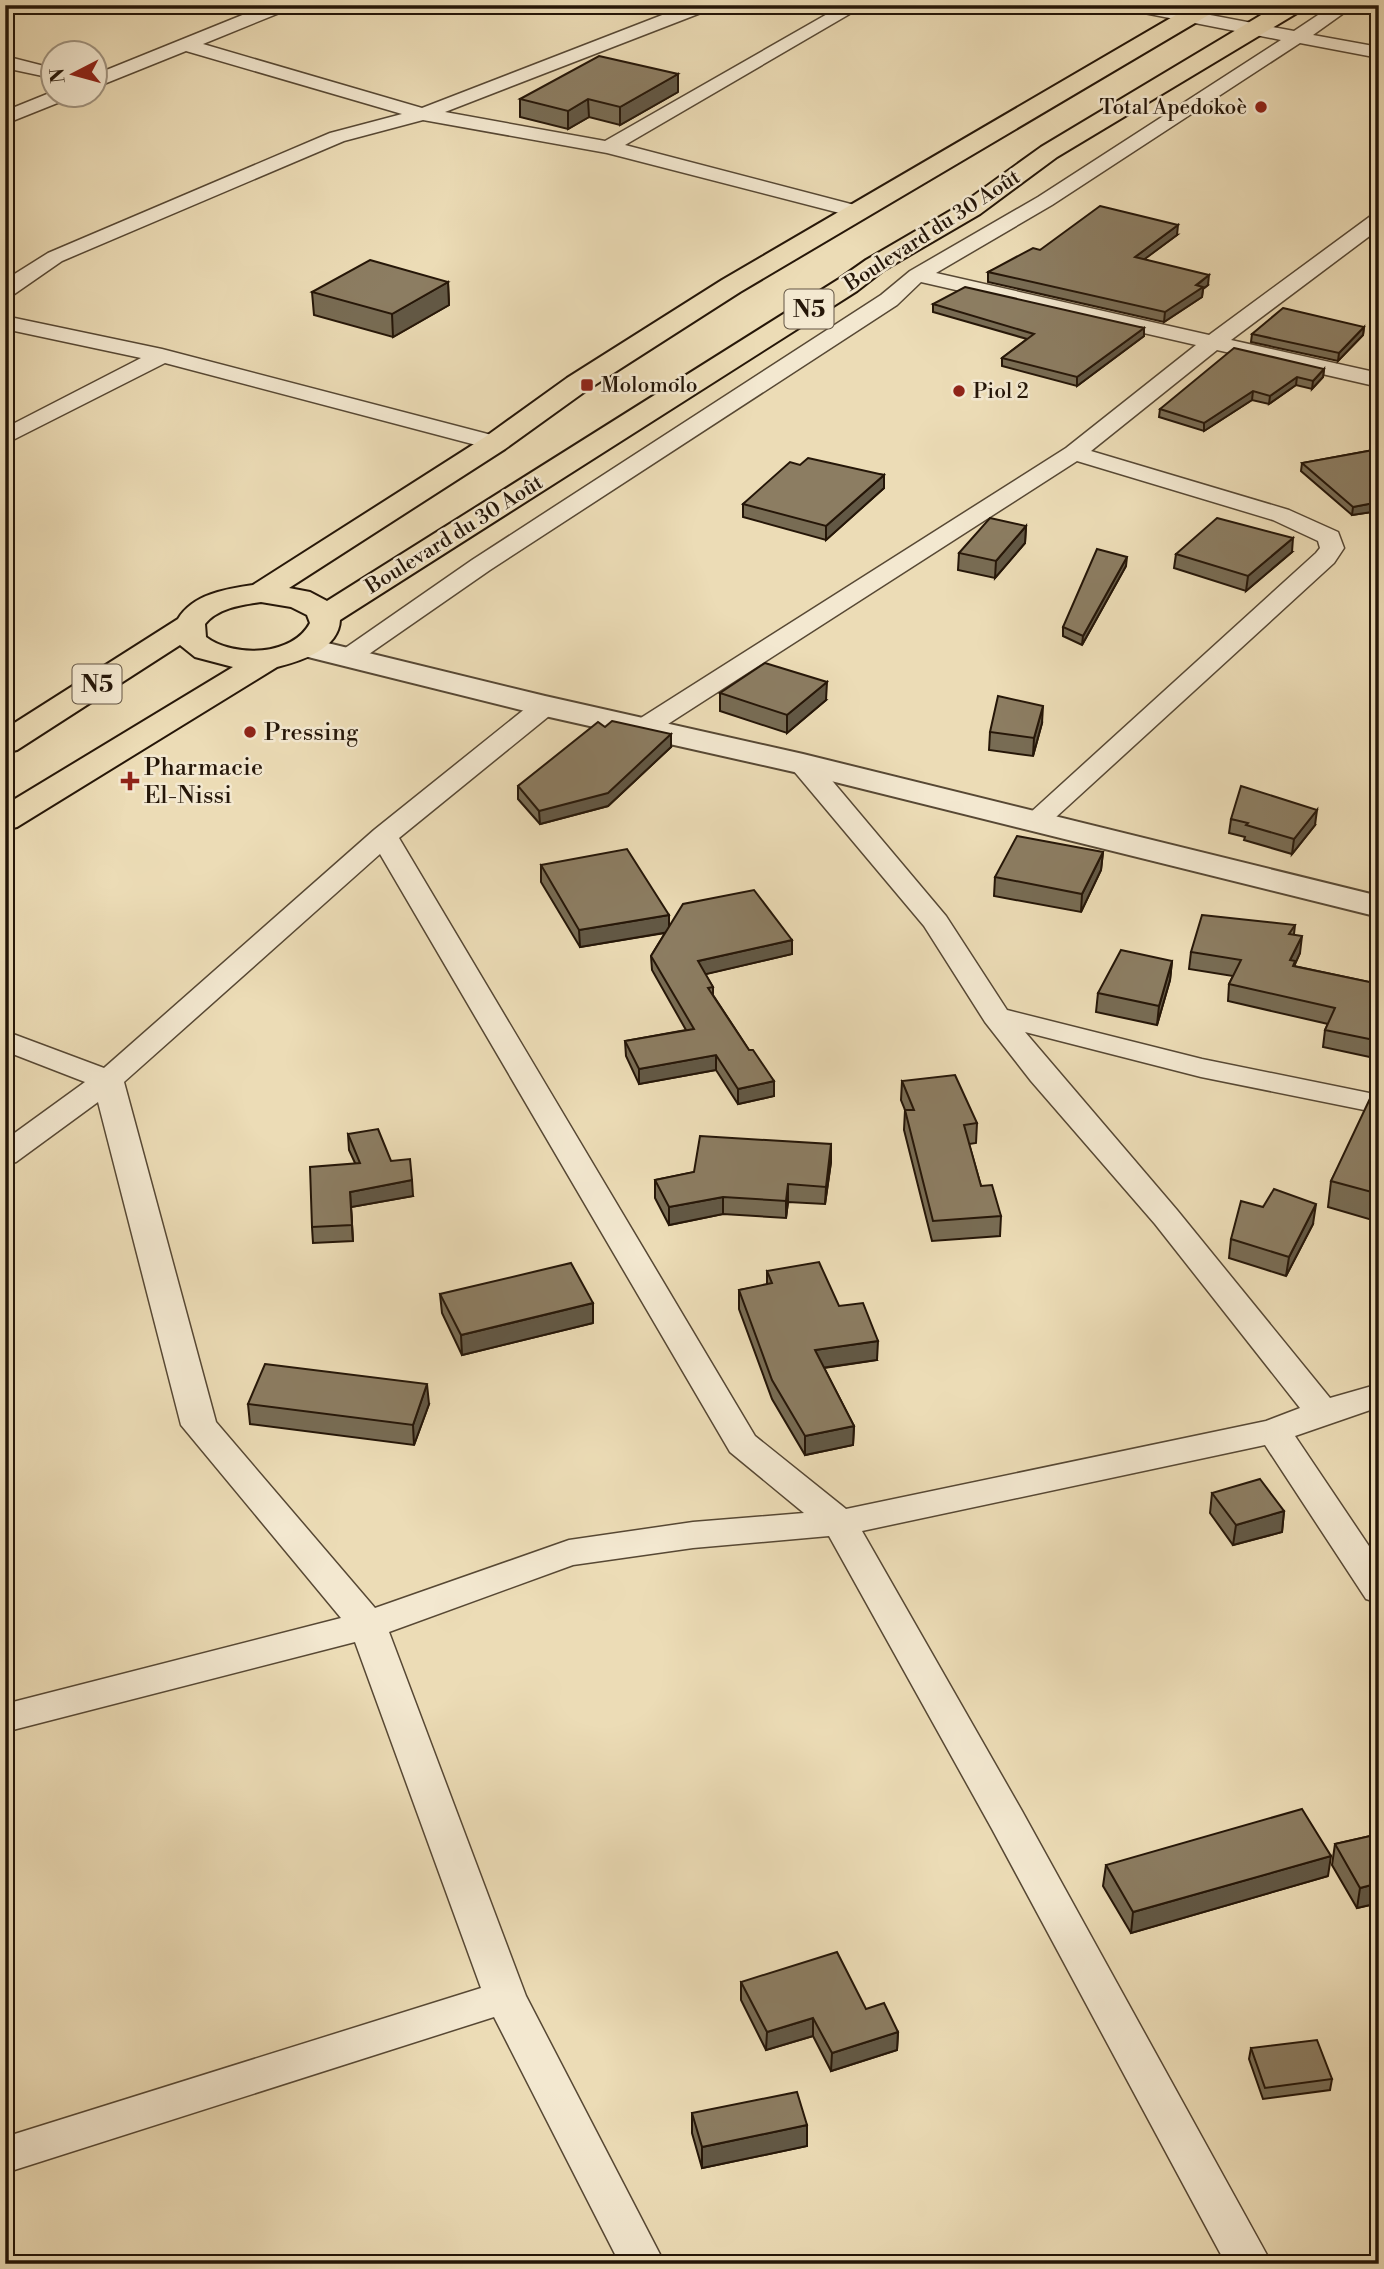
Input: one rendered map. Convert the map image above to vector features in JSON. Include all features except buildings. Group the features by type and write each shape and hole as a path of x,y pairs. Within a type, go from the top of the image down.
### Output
{"highway":[{"name":"Boulevard du 30 Août","path":"325,616 848,285 875,265 971,209 1049,152 1294,5"},
{"name":"Boulevard du 30 Août","path":"261,593 495,443 577,384 731,286 1200,11"},
{"name":"N5","path":"5,743 189,625 195,615 222,600 261,593 301,598 316,606 325,616"},
{"path":"189,625 190,635 197,645 209,652 246,660 267,659 307,648 320,638 326,627 325,616"},
{"path":"5,820 267,659"}],"street":[{"path":"108,76 283,5"},
{"path":"5,290 55,257 324,142 423,114 705,5"},
{"path":"608,147 856,5"},
{"path":"1129,5 1200,11 1255,30 1379,53"},
{"path":"347,657 481,565 890,300 917,275 1045,201 1346,5"},
{"path":"186,45 423,114 608,147 859,212"},
{"path":"5,62 38,70"},
{"path":"5,118 38,104"},
{"path":"645,727 1074,453 1215,341 1379,219"},
{"path":"917,275 1379,380"},
{"path":"5,322 162,356 495,443"},
{"path":"5,437 162,356"},
{"path":"1034,822 1325,558 1332,548 1329,537 1281,515 1074,453"},
{"path":"307,648 545,706 803,764 1379,907"},
{"path":"5,1155 108,1080 384,836 545,706"},
{"path":"803,764 936,922 996,1016 1042,1074 1166,1217 1322,1412"},
{"path":"384,836 742,1444 840,1523 1250,2264"},
{"path":"996,1016 1201,1068 1379,1104"},
{"path":"5,1040 108,1080"},
{"path":"108,1080 199,1424 368,1625 505,1997 643,2264"},
{"path":"5,1718 368,1625 569,1553 693,1535 840,1523 1274,1431 1322,1412 1379,1395"},
{"path":"1274,1431 1379,1590"},
{"path":"5,2155 505,1997"}],"place":[{"name":"Total Apedokoè","path":"1261,107"},
{"name":"Molomolo","path":"587,385"},
{"name":"Piol 2","path":"959,391"},
{"name":"Pressing","path":"250,732"},
{"name":"Pharmacie El-Nissi","path":"130,781"}]}
